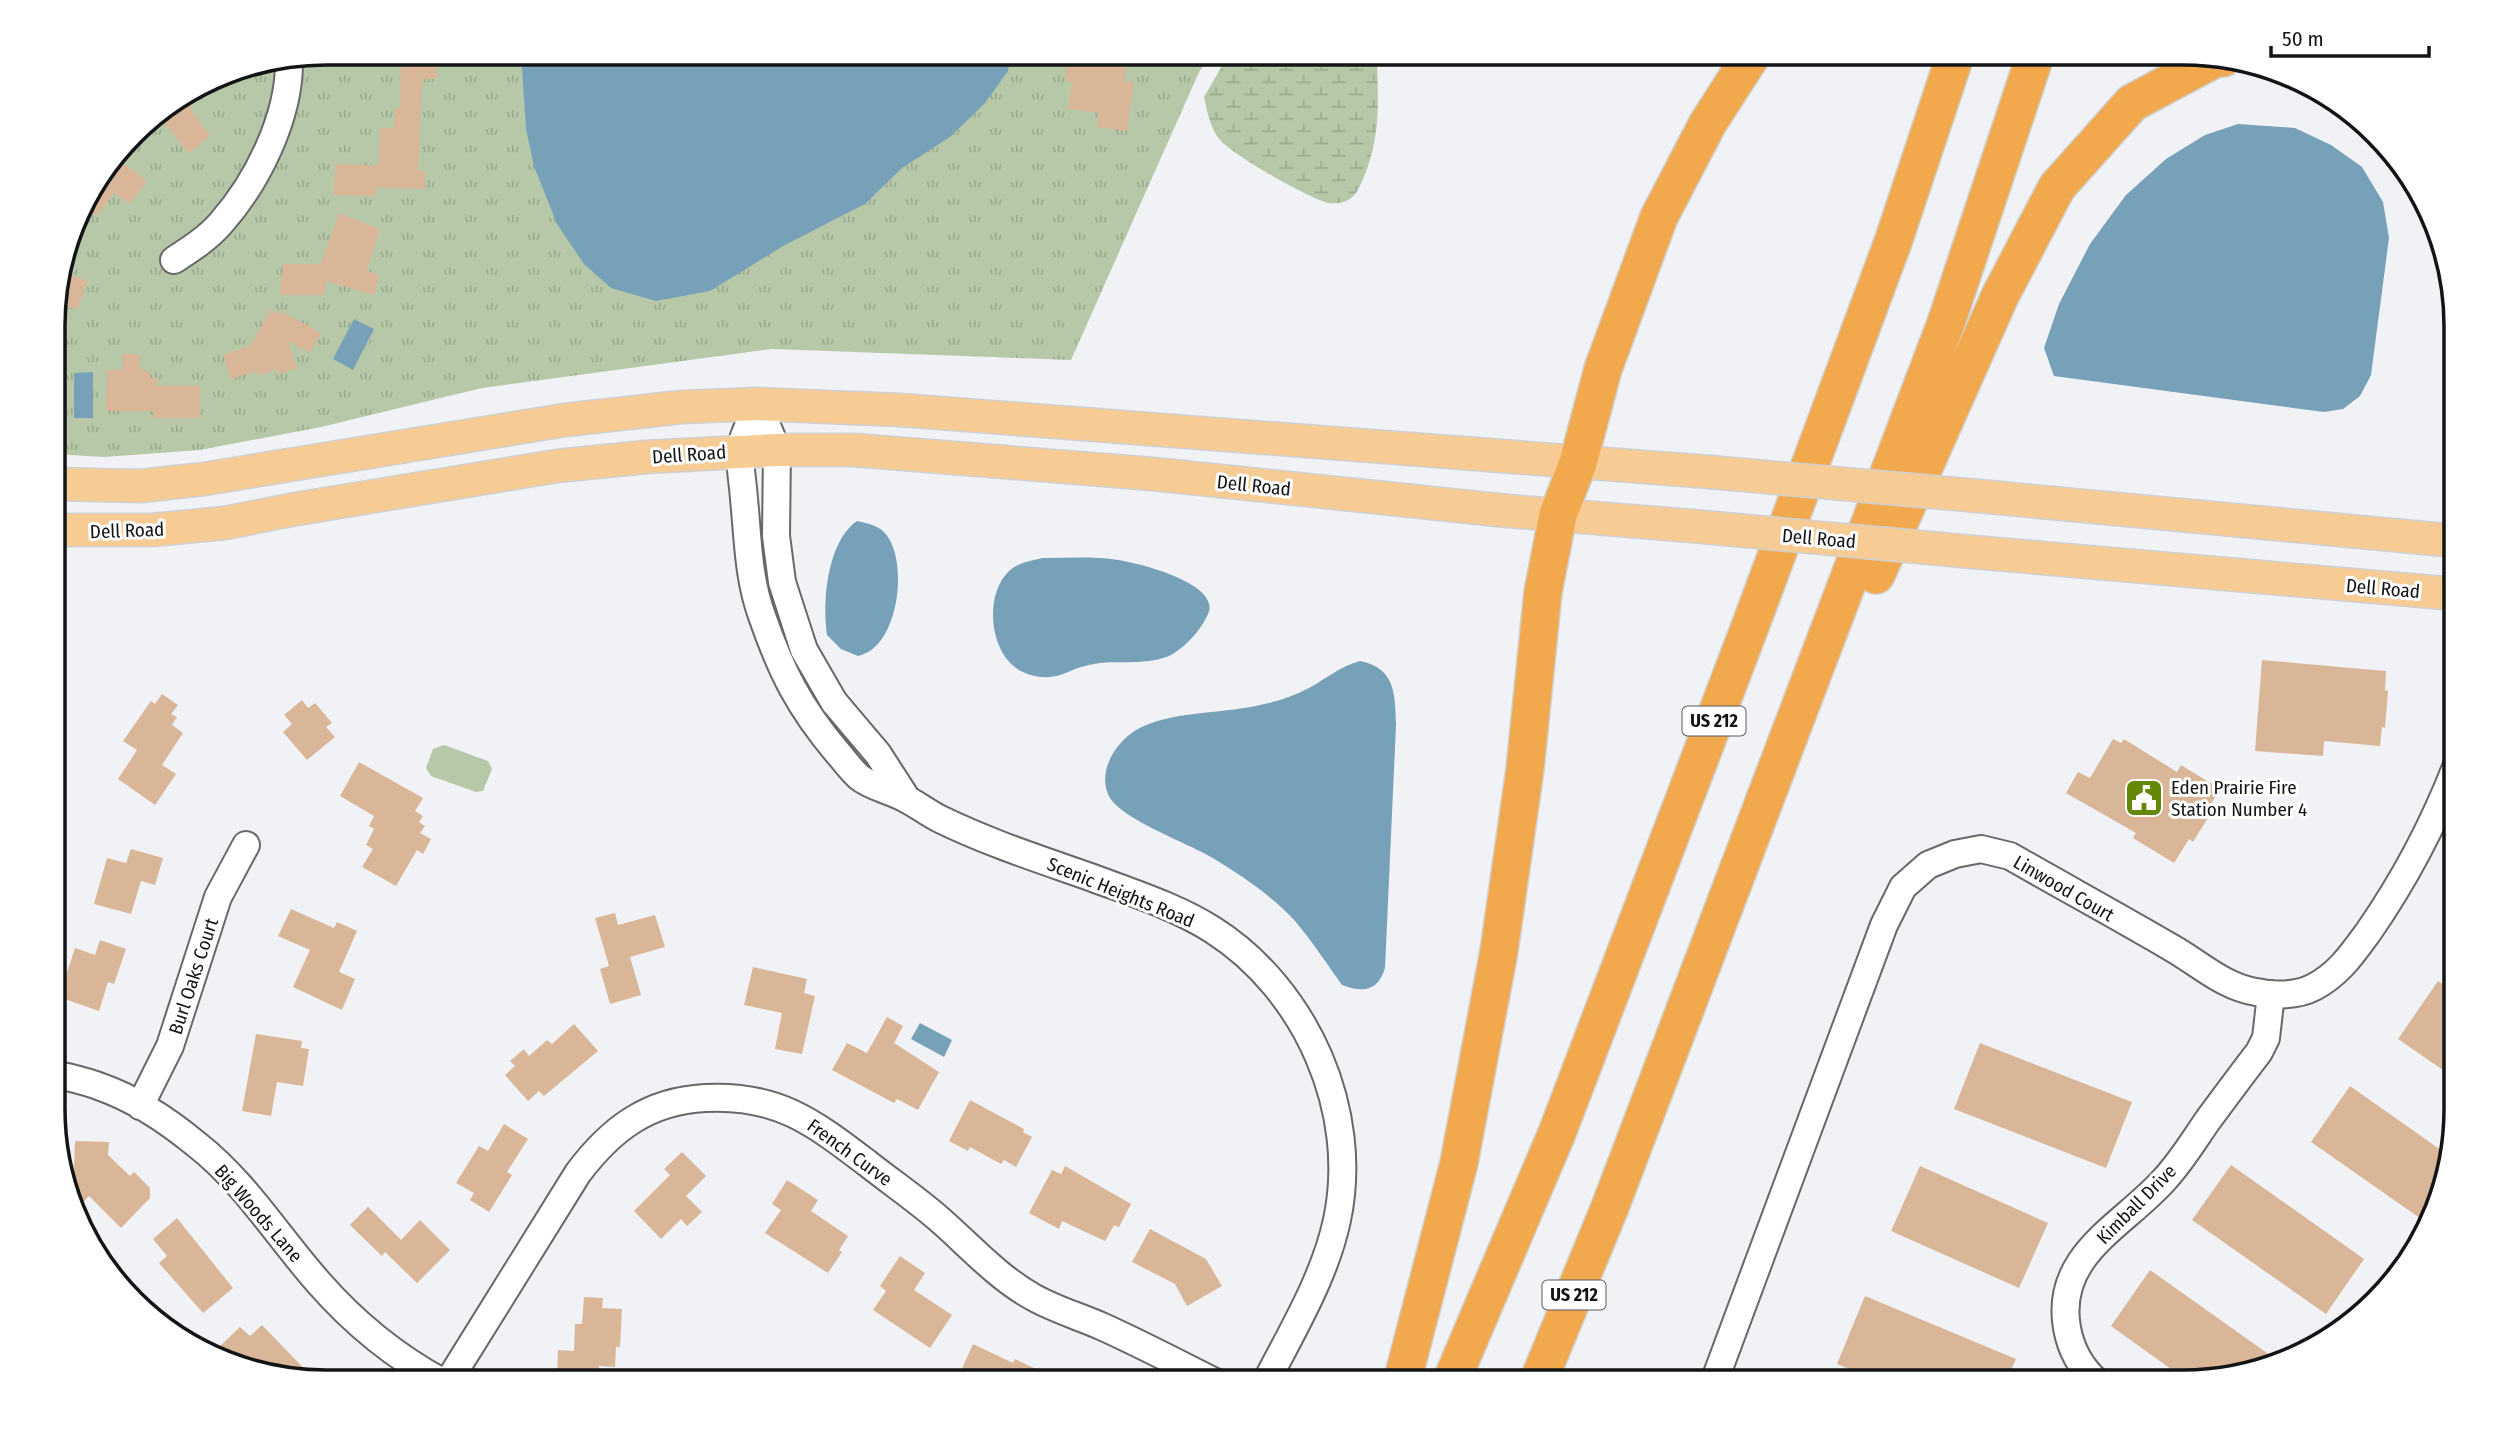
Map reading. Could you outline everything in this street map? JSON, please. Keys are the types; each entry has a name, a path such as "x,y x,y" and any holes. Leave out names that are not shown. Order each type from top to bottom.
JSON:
{"highway":[{"path":"1405,1370 1459,1163 1499,951 1525,769 1544,592 1558,515 1578,463 1603,369 1659,217 1708,123 1745,65"},
{"name":"US 212","path":"1456,1370 1557,1133 1746,638 1893,242 1952,65"},
{"name":"US 212","path":"1543,1370 1610,1208 1946,323 2032,65"},
{"path":"1610,1208 1704,1016 1856,620 2000,296 2057,187 2132,103 2202,65"}],"main road":[{"path":"65,484 139,486 204,480 565,420 682,407 758,404 900,410 1710,472 2444,540"},
{"name":"Dell Road","path":"65,530 152,530 225,523 569,465 740,451 854,450 1153,474 1558,515 2444,593"}],"street":[{"path":"174,260 220,225 238,202 281,121 289,68"},
{"name":"Scenic Heights Road","path":"758,404 777,450 776,536 782,582 804,650 834,702 878,754 907,799"},
{"name":"Scenic Heights Road","path":"758,404 740,451 755,598 785,676 815,726 860,778 907,799 938,818 1016,851 1166,906 1213,930 1254,963 1282,993 1299,1017 1321,1062 1334,1101 1343,1163 1341,1191 1337,1222 1323,1264 1272,1370"},
{"name":"Linwood Court","path":"1718,1370 1884,925 1903,887 1928,865 1955,854 1981,849 2010,856 2190,958 2227,984 2271,994 2288,994 2312,988 2341,968 2404,879 2444,813"},
{"name":"Burl Oaks Court","path":"140,1106 170,1046 218,898 246,845"},
{"name":"Kimball Drive","path":"2084,1370 2070,1346 2065,1317 2068,1288 2079,1262 2164,1180 2259,1052 2266,1038 2271,994"},
{"name":"Big Woods Lane","path":"65,1077 101,1087 140,1106 198,1145 238,1184 319,1284 351,1317 386,1347 423,1370"},
{"name":"French Curve","path":"455,1370 578,1173 599,1145 626,1124 657,1106 691,1098 727,1097 762,1101 797,1114 827,1133 901,1189 1002,1275 1033,1297 1103,1327 1191,1370"}],"green space":[{"path":"309,65 1205,65 1200,70 1071,360 772,349 482,388 321,427 200,450 104,457 65,455 65,309 79,242 100,195 141,141 195,100 242,79"},
{"path":"1223,65 1376,65 1376,133 1369,164 1359,188 1344,202 1328,203 1256,166 1221,141 1210,120 1204,97"},
{"path":"444,745 488,761 492,769 483,791 476,792 431,776 426,768 433,749"}],"water":[{"path":"522,65 1009,65 1008,71 985,103 950,137 902,168 865,204 783,246 710,291 656,301 611,288 584,264 557,224 534,166 526,129"},
{"path":"2238,124 2295,128 2331,145 2362,167 2383,202 2389,238 2371,375 2360,396 2343,409 2324,412 2054,376 2044,348 2059,304 2090,244 2126,195 2166,159 2205,135"},
{"path":"354,319 374,329 353,370 333,359"},
{"path":"93,372 93,418 74,418 74,373"},
{"path":"857,521 883,531 891,543 898,579 891,620 883,637 872,649 858,656 841,649 827,635 825,606 833,558 839,543"},
{"path":"1043,558 1109,559 1159,570 1203,593 1209,603 1208,614 1192,638 1169,656 1148,661 1095,664 1050,677 1030,675 1009,662 1001,650 993,623 993,608 1001,581 1009,571 1021,564"},
{"path":"1360,661 1381,670 1387,676 1394,693 1396,725 1385,968 1374,986 1357,989 1342,985 1295,921 1266,894 1211,857 1138,821 1114,803 1105,784 1108,763 1119,745 1144,726 1173,717 1249,707 1287,698"},
{"path":"920,1023 952,1040 944,1057 911,1039"}],"building":[{"path":"401,65 437,65 437,79 422,79 418,170 425,171 425,189 376,187 376,196 334,195 335,164 379,166 380,128 394,128 395,107 400,108"},
{"path":"1067,65 1127,67 1124,81 1134,82 1127,131 1097,127 1099,113 1068,109 1072,82 1065,81"},
{"path":"191,102 191,111 210,135 189,153 164,122"},
{"path":"123,163 147,181 130,204 114,193 97,216 92,210"},
{"path":"339,213 380,229 367,271 379,275 374,295 326,281 324,295 280,295 283,264 321,264"},
{"path":"70,275 88,281 77,310 65,306"},
{"path":"270,310 279,314 279,310 321,333 310,353 288,341 297,368 279,374 277,369 258,376 257,371 231,379 223,355 251,345"},
{"path":"122,354 140,354 140,368 149,373 151,378 157,378 157,386 200,386 200,418 153,418 153,411 106,411 107,370 123,370"},
{"path":"2262,660 2386,671 2385,690 2388,691 2385,728 2382,727 2380,746 2324,741 2323,756 2255,751"},
{"path":"162,694 178,705 171,714 177,717 172,725 183,733 162,765 176,774 155,805 118,779 137,750 123,741 151,701 155,704"},
{"path":"302,700 308,708 315,703 332,723 326,727 335,737 307,760 283,732 292,724 284,715"},
{"name":"Eden Prairie Fire Station Number 4","path":"2113,739 2121,743 2124,739 2177,772 2181,765 2220,789 2207,811 2211,813 2193,842 2189,839 2174,863 2133,838 2136,833 2066,793 2078,772 2090,778"},
{"path":"359,762 423,798 415,811 423,816 419,822 425,826 420,833 431,839 423,854 417,850 396,886 362,867 373,849 366,845 374,829 369,826 374,816 340,796"},
{"path":"131,849 163,858 155,885 141,881 131,914 94,904 107,858 126,863"},
{"path":"291,909 334,928 337,922 357,931 339,972 355,979 342,1010 293,987 310,950 278,936"},
{"path":"615,913 618,925 655,915 665,947 630,957 641,995 610,1004 600,969 609,966 595,918"},
{"path":"100,940 126,949 114,984 108,982 99,1011 65,999 65,979 75,948 95,955"},
{"path":"753,967 807,979 804,993 815,996 802,1054 775,1049 782,1013 744,1005"},
{"path":"2438,981 2444,985 2444,1071 2398,1039"},
{"path":"887,1017 903,1026 894,1043 939,1072 918,1110 897,1099 894,1103 832,1070 847,1043 867,1053"},
{"path":"574,1024 598,1051 544,1096 539,1091 528,1101 505,1075 515,1066 510,1061 524,1049 529,1056 547,1040 552,1044"},
{"path":"256,1034 302,1041 301,1048 309,1049 303,1086 277,1082 271,1116 242,1111"},
{"path":"1980,1043 2132,1102 2106,1168 1954,1109"},
{"path":"2350,1086 2441,1150 2435,1177 2420,1218 2311,1142"},
{"path":"970,1100 1024,1129 1023,1132 1032,1137 1016,1167 1004,1160 1001,1164 970,1147 968,1151 949,1141"},
{"path":"504,1124 528,1139 507,1172 512,1175 489,1212 470,1200 474,1193 456,1183 479,1146 488,1151"},
{"path":"75,1141 109,1142 108,1155 130,1176 134,1172 150,1188 150,1198 121,1228 89,1196 83,1202 74,1176"},
{"path":"682,1152 706,1176 686,1196 702,1212 687,1226 681,1219 661,1239 634,1211 670,1175 664,1169"},
{"path":"2231,1165 2364,1259 2326,1314 2192,1220"},
{"path":"1065,1166 1131,1204 1119,1227 1114,1225 1105,1241 1062,1221 1059,1229 1029,1213 1052,1170 1061,1174"},
{"path":"1920,1166 2048,1223 2019,1288 1891,1231"},
{"path":"787,1180 818,1200 811,1211 848,1236 839,1250 842,1252 828,1273 765,1233 781,1210 772,1204"},
{"path":"368,1207 401,1240 420,1220 450,1250 417,1283 385,1252 382,1256 350,1225"},
{"path":"177,1218 233,1288 203,1313 159,1263 167,1256 153,1239"},
{"path":"1150,1229 1206,1259 1222,1286 1187,1306 1175,1284 1132,1262"},
{"path":"900,1256 925,1273 914,1290 952,1315 930,1348 873,1310 886,1291 880,1286"},
{"path":"2150,1270 2270,1355 2217,1368 2172,1370 2111,1326"},
{"path":"1865,1296 2016,1359 2011,1370 1852,1370 1837,1364"},
{"path":"584,1297 603,1298 602,1308 622,1309 620,1347 616,1347 615,1367 599,1366 599,1370 557,1370 558,1350 574,1351 575,1324 582,1324"},
{"path":"262,1325 305,1370 258,1361 219,1347 240,1327 250,1336"},
{"path":"973,1344 1013,1363 1015,1359 1038,1370 961,1370"}],"place":[{"name":"Eden Prairie Fire Station Number 4","path":"2144,798"}]}
